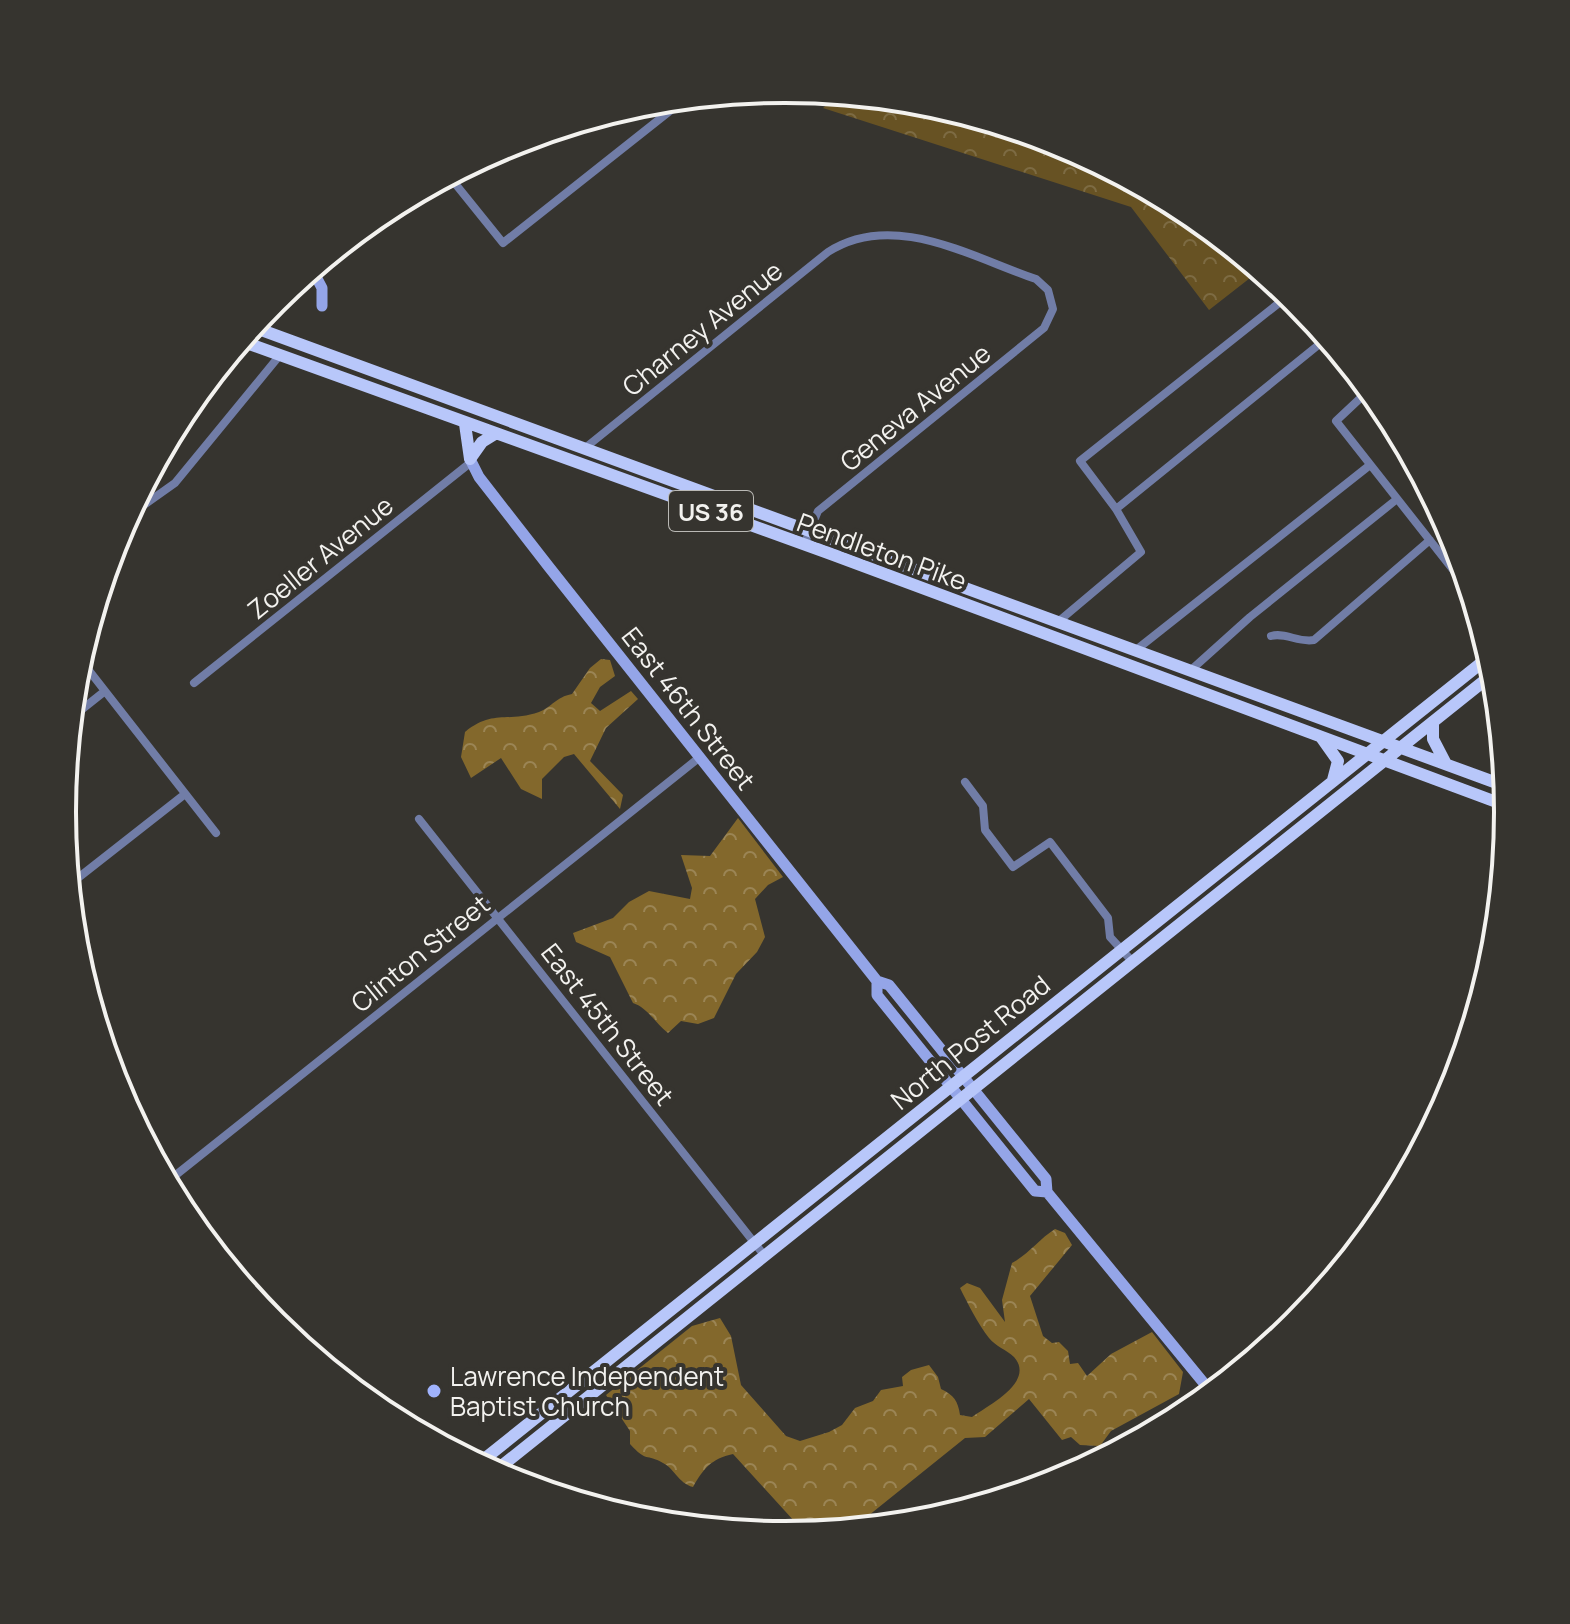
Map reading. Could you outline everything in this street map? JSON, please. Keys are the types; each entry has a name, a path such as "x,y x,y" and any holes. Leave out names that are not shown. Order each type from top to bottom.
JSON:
{"main road":[{"name":"Pendleton Pike","path":"265,331 1385,739 1493,781"},
{"name":"Pendleton Pike","path":"252,345 804,545 1494,801"},
{"path":"465,424 470,461"},
{"path":"470,461 482,442 495,434"},
{"name":"North Post Road","path":"488,1456 1478,665"},
{"name":"North Post Road","path":"505,1463 1482,683"},
{"path":"1433,722 1433,739 1446,764"},
{"path":"1319,735 1338,761 1333,781"}],"street":[{"path":"456,184 503,243 667,114"},
{"name":"Charney Avenue","path":"585,448 828,252 847,242 880,233 917,238 1036,279 1046,287 1053,302"},
{"path":"318,279 322,288 322,306"},
{"name":"Geneva Avenue","path":"804,545 818,511 1044,328 1052,315 1053,302"},
{"path":"1059,621 1141,552 1116,509 1080,461 1278,304"},
{"path":"1116,509 1318,345"},
{"path":"147,503 175,483 280,355"},
{"path":"1360,398 1336,421 1448,564"},
{"name":"Zoeller Avenue","path":"194,683 470,461"},
{"name":"East 46th Street","path":"470,461 877,981 889,985 1046,1179 1047,1192 1204,1383"},
{"path":"1136,650 1370,465"},
{"path":"1191,670 1250,617 1397,499"},
{"path":"1271,636 1282,635 1301,642 1314,640 1430,540"},
{"path":"90,672 216,833"},
{"path":"84,708 105,691"},
{"name":"Clinton Street","path":"176,1175 700,757"},
{"path":"965,782 983,806 985,830 1013,867 1050,842 1108,918 1107,929 1120,950 1132,961"},
{"path":"80,877 185,794"},
{"name":"East 45th Street","path":"419,819 764,1255"},
{"name":"East 46th Street","path":"877,981 877,995 950,1086 1035,1191 1047,1192"}],"green space":[{"path":"827,105 878,109 923,117 969,127 1056,157 1099,176 1179,222 1250,278 1209,310 1131,207 823,108"},
{"path":"601,659 610,660 615,676 600,687 591,703 600,711 631,691 638,699 606,728 590,761 623,795 620,809 574,754 564,757 542,779 542,799 521,789 501,758 471,778 461,757 465,732 492,718 528,715 543,710 572,694 590,668"},
{"path":"738,818 783,877 768,885 755,899 765,937 757,952 736,974 714,1018 698,1024 681,1021 668,1033 643,1008 633,1003 610,957 576,942 573,933 613,918 629,902 649,891 690,899 692,888 681,855 710,856"},
{"path":"1055,1229 1065,1233 1072,1245 1030,1296 1043,1336 1052,1343 1059,1342 1068,1351 1070,1364 1078,1363 1087,1376 1111,1354 1152,1332 1183,1372 1179,1394 1111,1431 1100,1446 1080,1445 1071,1437 1062,1440 1029,1399 985,1437 965,1438 868,1516 794,1521 733,1454 709,1465 693,1487 667,1466 640,1454 630,1444 630,1431 606,1395 692,1326 720,1318 731,1336 741,1385 786,1436 800,1441 829,1432 842,1425 855,1408 873,1401 881,1390 903,1386 902,1377 911,1370 929,1365 938,1377 941,1389 955,1399 960,1415 972,1417 1007,1392 1019,1375 1019,1366 1014,1357 989,1338 960,1288 967,1283 980,1288 1005,1322 1002,1300 1012,1263"}],"place":[{"name":"Lawrence Independent Baptist Church","path":"434,1391"}]}
